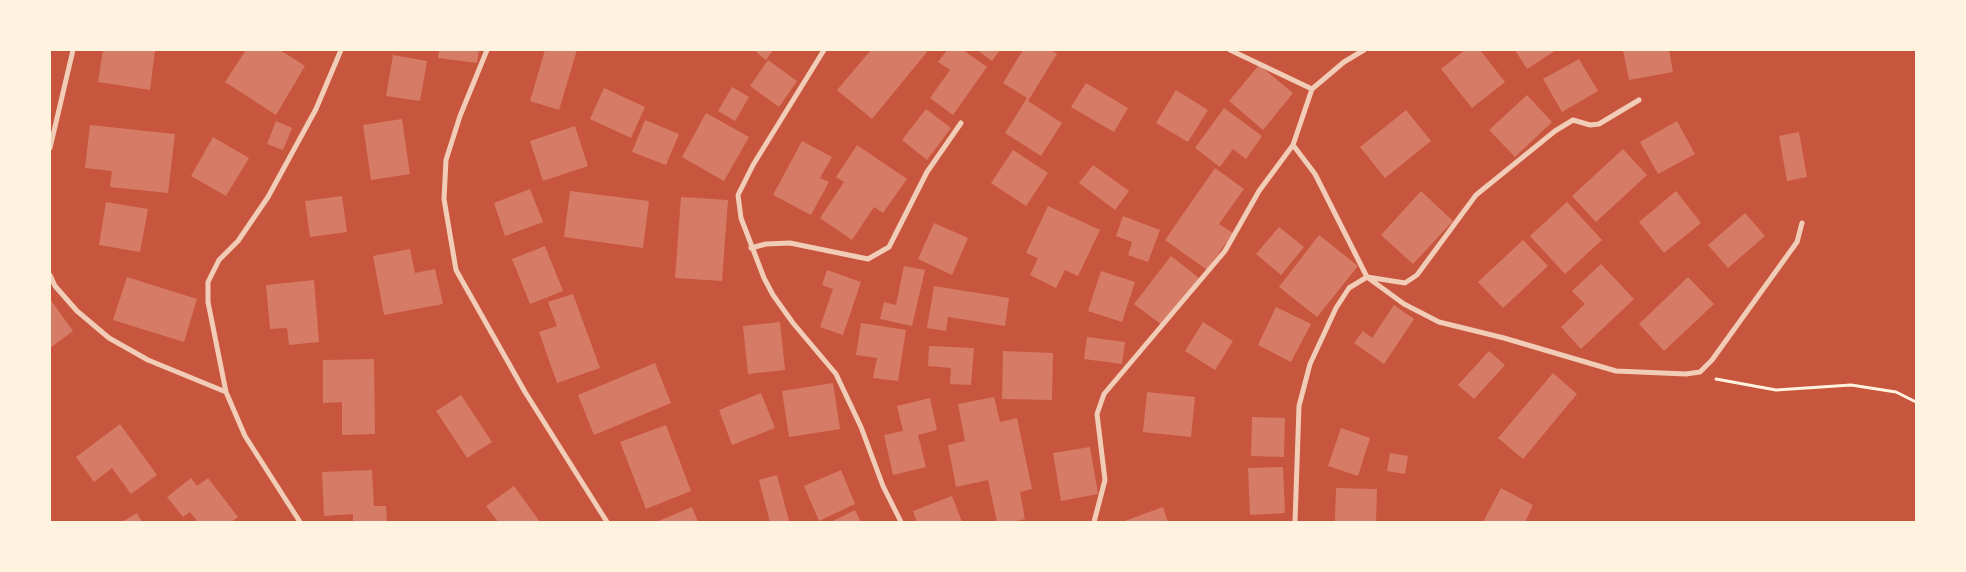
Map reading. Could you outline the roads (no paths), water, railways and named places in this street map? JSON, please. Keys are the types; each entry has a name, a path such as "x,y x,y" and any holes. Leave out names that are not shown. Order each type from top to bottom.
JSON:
{"street":[{"path":"50,148 73,50"},
{"path":"300,522 245,436 226,392 208,302 208,282 219,260 238,241 268,197 316,110 341,50"},
{"path":"487,50 460,116 446,160 444,200 448,236 456,270 521,384 607,522"},
{"path":"824,50 815,68 779,121 738,195 741,218 751,248 773,295 793,323 836,374 901,522"},
{"path":"1230,50 1312,89"},
{"path":"1094,522 1105,480 1097,414 1104,394 1225,251 1259,190 1293,145 1312,89 1344,62 1364,50"},
{"path":"1295,522 1298,406 1310,364 1336,308 1349,288 1367,277 1406,283 1417,275 1476,195 1555,131 1573,120 1590,125 1599,124 1640,100"},
{"path":"751,248 766,244 790,243 868,259 889,247 927,172 961,123"},
{"path":"1293,145 1315,174 1367,277 1404,304 1439,322 1504,338 1616,372 1686,374 1700,372 1712,360 1797,242 1802,223"},
{"path":"50,275 55,286 109,338 148,360 226,392"}]}
